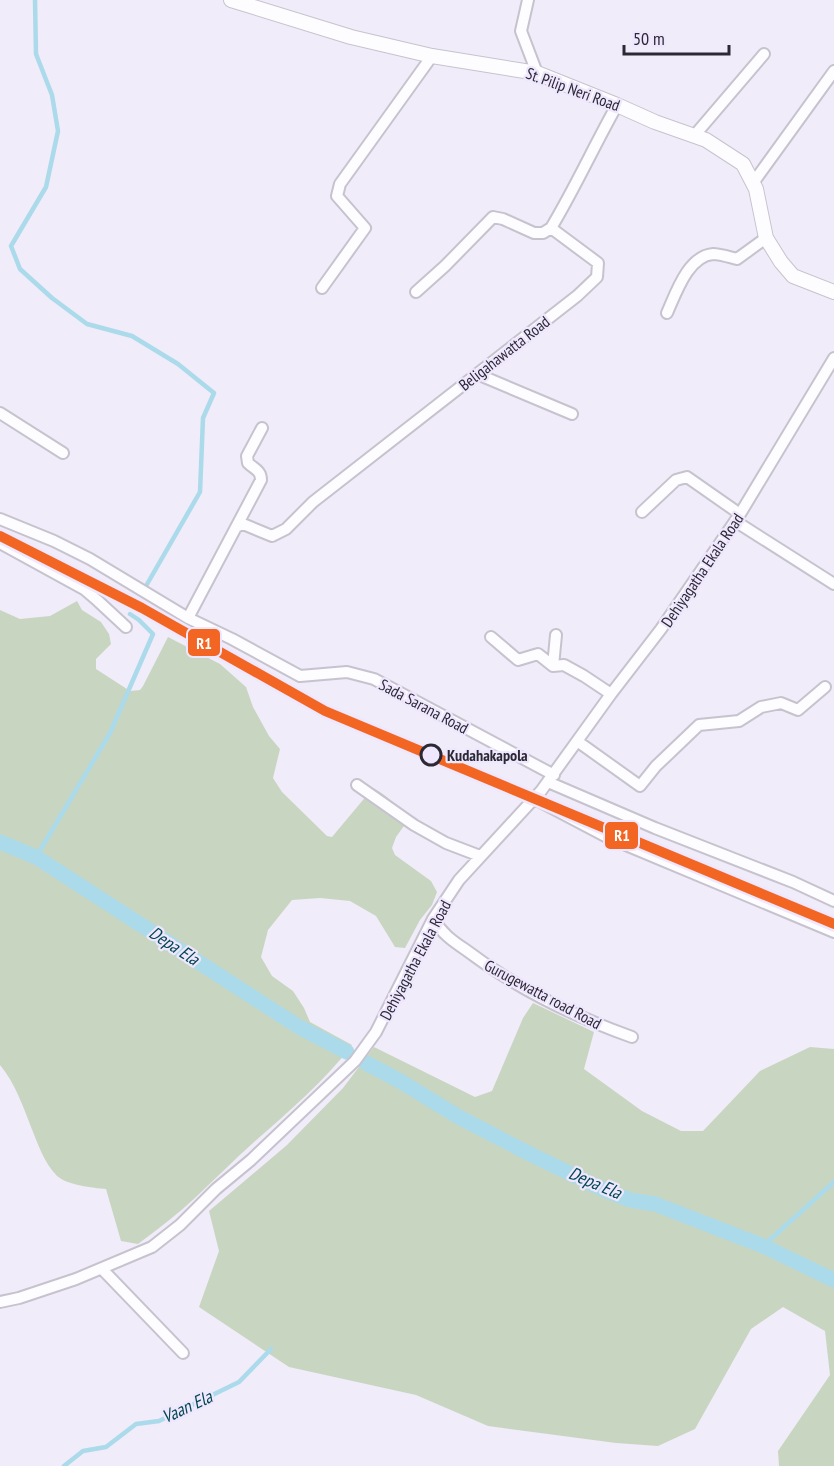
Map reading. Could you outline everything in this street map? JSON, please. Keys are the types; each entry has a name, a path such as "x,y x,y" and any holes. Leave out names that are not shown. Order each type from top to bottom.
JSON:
{"street":[{"name":"St. Pilip Neri Road","path":"231,0 351,37 432,56 537,73 655,122 706,140 743,164 756,189 766,238 781,262 793,276 834,292"},
{"path":"528,0 521,31 537,73"},
{"path":"694,136 764,54"},
{"path":"322,288 365,228 337,196 340,184 432,56"},
{"path":"753,183 834,71"},
{"path":"416,292 493,217 534,233 543,233 551,228 617,105"},
{"name":"Beligahawatta Road","path":"236,527 243,525 252,527 272,536 286,529 313,502 577,296 597,277 598,263 551,228"},
{"path":"667,313 681,281 700,258 714,254 737,259 766,238"},
{"name":"Dehiyagatha Ekala Road","path":"3,1301 19,1298 102,1269 143,1251 165,1238 355,1060 376,1032 433,919 459,880 535,799 661,629 738,517 833,361"},
{"path":"477,374 572,414"},
{"path":"0,413 63,453"},
{"path":"188,618 261,480 261,474 248,462 247,456 262,428"},
{"path":"642,512 676,480 687,477 738,517 834,584"},
{"name":"Sada Sarana Road","path":"0,519 54,541 90,559 188,618 300,676 347,672 374,679 551,778 655,828 793,882 834,901"},
{"path":"0,543 84,589 126,627"},
{"path":"553,666 556,635"},
{"path":"491,637 518,660 538,654 553,666 564,665 611,694"},
{"path":"577,741 640,786 656,766 699,725 739,721 761,707 781,703 798,710 825,687"},
{"path":"357,785 414,825 446,843 480,856"},
{"path":"535,799 609,838 834,932"},
{"name":"Gurugewatta road Road","path":"433,919 442,933 503,976 599,1025 632,1037"},
{"path":"102,1269 183,1353"},
{"path":"0,1313 3,1301"}],"green space":[{"path":"77,601 82,610 101,622 109,634 111,644 96,659 96,669 130,691 140,690 143,686 168,637 220,664 246,687 253,707 269,736 280,749 273,778 282,792 327,836 332,837 373,788 388,798 409,819 396,837 392,848 395,855 431,881 437,892 432,905 420,920 405,948 395,947 376,916 350,901 320,898 292,900 268,930 261,957 272,976 293,991 310,1022 352,1045 330,1072 305,1096 189,1203 138,1244 121,1241 106,1189 67,1182 52,1171 42,1153 22,1103 0,1065 0,610 20,619 50,616"},
{"path":"533,1003 594,1032 584,1069 642,1111 681,1131 703,1131 760,1071 810,1047 834,1049 834,1466 779,1466 778,1451 830,1375 825,1331 783,1307 751,1329 695,1429 658,1446 616,1443 488,1426 416,1395 289,1367 199,1307 219,1251 209,1211 287,1145 343,1088 374,1047 475,1097 492,1091 523,1018"}],"waterway":[{"path":"35,0 36,54 52,95 58,131 46,187 11,246 20,269 52,298 87,324 132,336 178,364 214,393 203,418 200,492 146,586"},
{"path":"36,857 110,733 153,634 130,614"},
{"name":"Depa Ela","path":"0,842 36,857 299,1027 347,1052"},
{"name":"Depa Ela","path":"366,1063 457,1116 604,1190 630,1200 655,1204 763,1246 834,1280"},
{"path":"763,1246 834,1182"},
{"name":"Vaan Ela","path":"64,1466 83,1451 106,1447 136,1424 159,1421 239,1382 271,1349"}],"transit line":[{"name":"R1","path":"0,536 142,608 325,711 834,924"}],"place":[{"name":"Kudahakapola","path":"431,755"}]}
